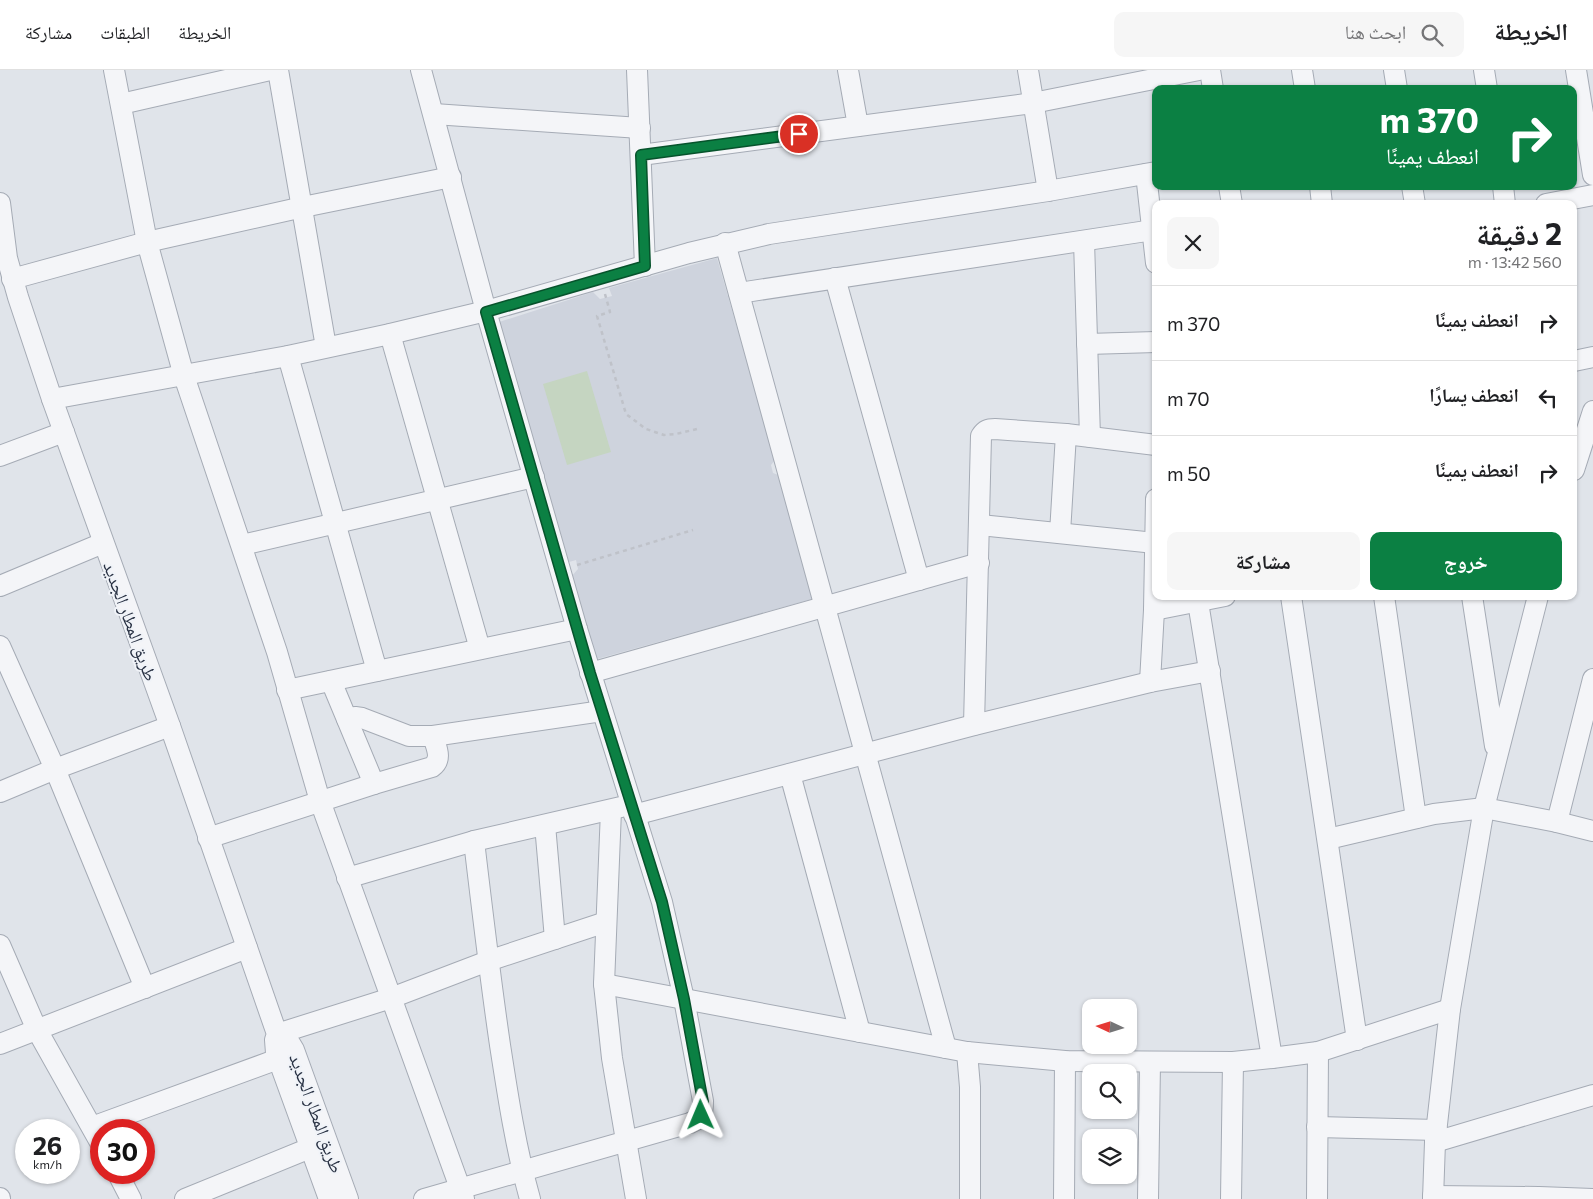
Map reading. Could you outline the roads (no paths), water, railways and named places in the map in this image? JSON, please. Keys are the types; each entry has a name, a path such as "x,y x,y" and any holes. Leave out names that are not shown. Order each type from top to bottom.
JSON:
{"street":[{"path":"114,70 147,242 184,376 277,652 320,801 462,1194"},
{"path":"121,104 270,70"},
{"path":"278,70 326,347"},
{"path":"421,70 486,312 577,629 662,902 684,999 703,1102 701,1115 697,1120 690,1123 625,1140 522,1171 462,1194 424,1199"},
{"path":"637,70 645,266"},
{"path":"848,70 858,126"},
{"path":"1028,70 1048,191"},
{"path":"641,155 1033,103 1119,78 1199,70"},
{"path":"1210,70 1212,85"},
{"path":"1302,70 1304,85"},
{"path":"1394,70 1396,85"},
{"path":"1484,70 1486,85"},
{"path":"1576,70 1582,95 1593,175"},
{"path":"434,114 640,128"},
{"path":"52,399 288,356 390,334 486,312 725,243 795,230 1151,173 1152,200"},
{"path":"12,279 147,242 303,207 451,177"},
{"path":"1567,200 1593,195"},
{"name":"طريق المطار الجديد","path":"0,204 4,259 277,1034 275,1047 278,1059 329,1199"},
{"path":"739,293 1152,230"},
{"path":"1084,240 1090,437"},
{"path":"725,243 946,1048"},
{"path":"835,278 919,580"},
{"path":"390,334 480,649"},
{"path":"1087,344 1152,342"},
{"path":"288,356 377,671"},
{"path":"1577,360 1593,357"},
{"path":"1577,462 1591,423"},
{"path":"974,725 981,436 988,429 995,429 1066,434 1152,445"},
{"path":"0,456 64,432"},
{"path":"1060,533 1066,434"},
{"path":"242,546 534,477"},
{"path":"980,525 1152,543"},
{"path":"0,586 103,543"},
{"path":"590,673 979,563"},
{"path":"1150,682 1154,600"},
{"path":"1154,610 1194,600"},
{"path":"1198,600 1272,1058"},
{"path":"1292,600 1357,1040"},
{"path":"1385,600 1416,818"},
{"path":"1473,600 1497,755"},
{"path":"1537,600 1484,808 1450,1009 1436,1136 1433,1197 1593,1199"},
{"path":"288,690 577,629"},
{"path":"0,646 55,769 145,988"},
{"path":"347,878 474,841 610,810 633,810 790,774 974,725 1150,682 1210,671"},
{"path":"1557,822 1593,679"},
{"path":"331,681 374,784"},
{"path":"347,719 362,718 409,736 433,736 602,710"},
{"path":"0,792 55,769 170,726"},
{"path":"208,838 426,769 437,763 439,759 433,736"},
{"path":"790,774 860,1032"},
{"path":"1328,839 1416,818 1484,808 1593,831"},
{"path":"610,810 604,984 612,1058 636,1199"},
{"path":"544,825 555,939"},
{"path":"474,841 488,961 511,1116 522,1171 530,1199"},
{"path":"277,1034 391,998 488,961 606,922"},
{"path":"0,945 37,1030 90,1125"},
{"path":"0,1044 247,948"},
{"path":"604,984 967,1052 1065,1061 1234,1062 1318,1052 1450,1009"},
{"name":"طريق المطار الجديد","path":"277,1034 288,1040 294,1050 348,1199"},
{"path":"967,1052 970,1087 970,1199"},
{"path":"1317,1199 1318,1052"},
{"path":"136,1119 278,1059"},
{"path":"1064,1199 1065,1061"},
{"path":"1148,1199 1150,1062"},
{"path":"1231,1199 1234,1062"},
{"path":"1317,1127 1436,1136 1593,1095"},
{"path":"184,1199 310,1148"},
{"path":"123,1184 131,1199"}]}
